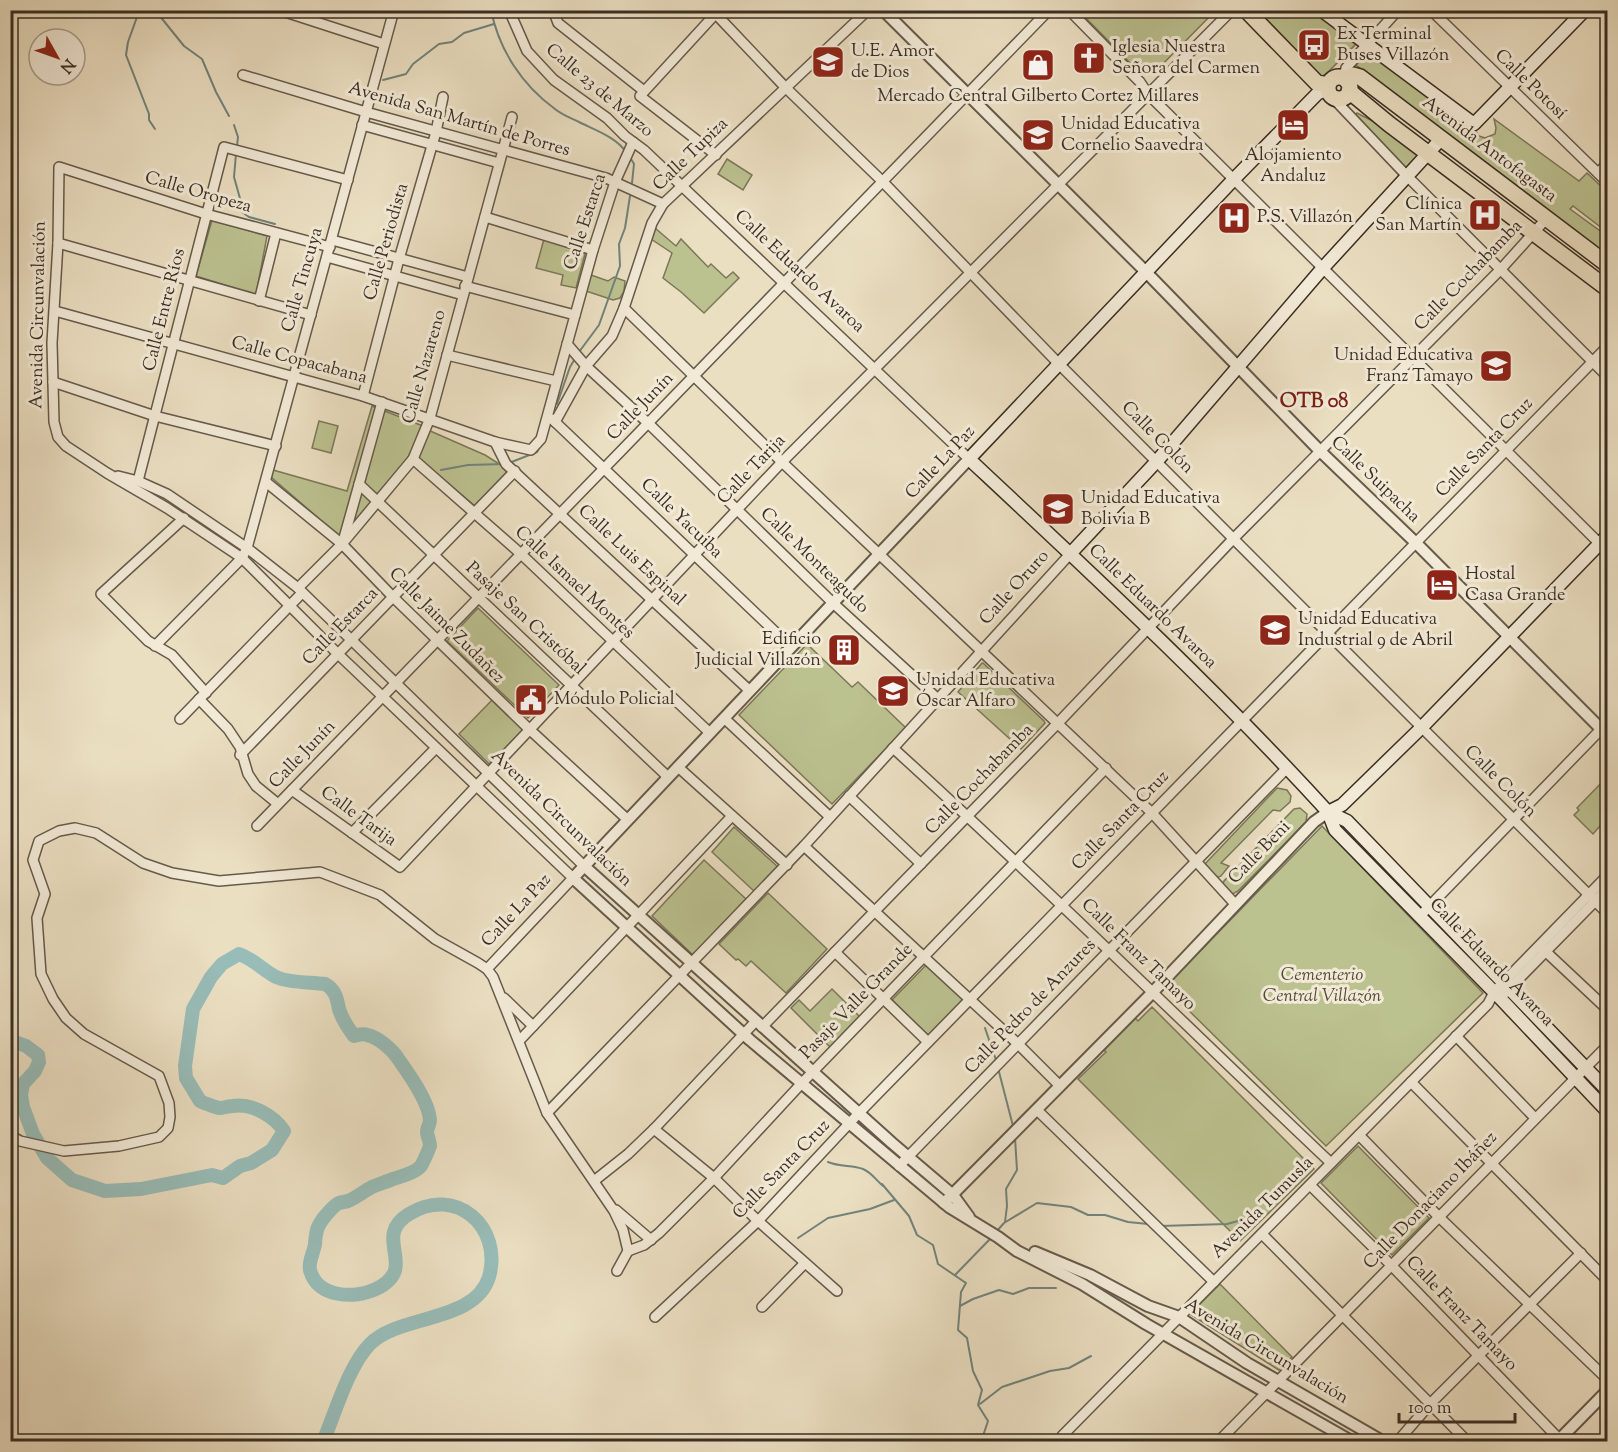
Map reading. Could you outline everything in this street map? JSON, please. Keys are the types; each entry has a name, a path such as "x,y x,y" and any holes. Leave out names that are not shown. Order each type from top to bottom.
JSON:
{"highway":[{"path":"1246,10 1317,83 1338,88 1346,106 1389,124 1608,289"},
{"name":"Avenida Antofagasta","path":"1338,88 1353,75 1360,77 1608,265"}],"main road":[{"path":"1321,10 1370,42 1477,120 1585,10"},
{"path":"1335,10 1370,42"},
{"name":"Calle La Paz","path":"969,459 1317,94 1338,88"},
{"name":"Calle Oruro","path":"1070,554 1157,461 1322,269 1442,138"},
{"name":"Calle Eduardo Avaroa","path":"969,459 1242,720 1328,812 1347,821 1608,1091"},
{"name":"Calle Beni","path":"1328,812 1342,805 1605,543"},
{"name":"Calle Eduardo Avaroa","path":"1328,812 1335,830 1608,1112"}],"street":[{"path":"279,10 384,44"},
{"name":"Calle Tincuya","path":"155,646 242,558 247,548 394,10"},
{"name":"Calle 23 de Marzo","path":"509,10 527,51 554,80 607,118 682,187"},
{"path":"553,10 558,23 716,155"},
{"name":"Calle Tupiza","path":"555,422 586,366 612,336 624,308 652,223 663,204 868,10"},
{"name":"Calle Suipacha","path":"883,10 1146,272 1320,451 1605,729"},
{"name":"Calle Junín","path":"257,826 1049,10"},
{"path":"1069,10 1140,82 1148,94 1505,452 1605,543"},
{"name":"Calle Tarija","path":"292,790 400,867 782,462 1232,10"},
{"path":"1398,10 1346,68 1338,88 1407,176 1608,377"},
{"name":"Calle Potosí","path":"1431,10 1608,183"},
{"path":"642,94 715,12"},
{"name":"Calle Colón","path":"715,12 785,87 883,182 1059,364 1608,914"},
{"name":"Avenida San Martín de Porres","path":"243,75 615,182 663,204"},
{"name":"Calle Periodista","path":"363,396 394,276 436,132 443,96"},
{"name":"Calle Nazareno","path":"180,719 290,606 300,590 413,459 430,418 512,117"},
{"name":"Avenida San Martín de Porres","path":"362,125 499,163"},
{"name":"Calle Estarca","path":"531,450 541,439 593,250 615,182 633,142"},
{"name":"Calle Entre Ríos","path":"138,481 224,147 348,180"},
{"path":"1598,173 1608,163"},
{"name":"Calle Oropeza","path":"59,168 206,214 276,233 399,259 465,286"},
{"name":"Avenida Circunvalación","path":"59,168 58,243 52,343 54,422 58,437 66,446 184,518 242,558 338,654 573,878 801,1084 944,1203 1017,1251 1082,1284 1353,1442"},
{"name":"Calle Eduardo Avaroa","path":"682,187 969,459"},
{"path":"485,217 593,250"},
{"name":"Calle Cochabamba","path":"594,1181 628,1154 744,1034 759,1024 835,952 1234,538 1501,269 1546,219"},
{"path":"259,301 276,233"},
{"path":"58,243 311,315"},
{"name":"Calle Oropeza","path":"327,257 394,276 465,286 575,315"},
{"path":"624,308 782,462 1106,768 1152,813 1235,904"},
{"name":"Calle Copacabana","path":"55,311 363,396 495,442 531,450"},
{"name":"Calle Monteagudo","path":"567,344 586,366 833,603 939,700"},
{"name":"Calle Santa Cruz","path":"655,1317 758,1221 859,1113 1608,346"},
{"path":"447,355 556,381"},
{"path":"53,382 155,416 276,446"},
{"path":"342,544 382,402"},
{"name":"Calle Yacuiba","path":"547,414 791,647"},
{"name":"Calle Luis Espinal","path":"495,442 506,464 750,691"},
{"name":"Calle Ismael Montes","path":"413,459 521,554 710,733"},
{"name":"Calle La Paz","path":"487,969 969,459"},
{"name":"Calle Estarca","path":"240,755 515,471"},
{"name":"Avenida Circunvalación","path":"107,473 138,481 167,494 247,548 300,590 584,866 953,1195 971,1220"},
{"name":"Calle Jaime Zudañez","path":"266,482 342,544 393,597 529,729 628,820"},
{"name":"Pasaje San Cristóbal","path":"359,484 668,777"},
{"path":"184,518 101,594 155,646 172,655 240,747 240,755 256,786 278,804"},
{"name":"Calle Oruro","path":"547,1113 787,865 1070,554"},
{"path":"724,718 830,817"},
{"path":"1420,916 1513,819 1605,729"},
{"path":"352,833 436,748"},
{"name":"Calle Franz Tamayo","path":"893,748 1016,860 1331,1163"},
{"path":"678,767 787,865"},
{"name":"Pasaje Valle Grande","path":"628,1251 651,1240 714,1178 801,1084 1106,768"},
{"name":"Calle Pedro de Anzures","path":"900,1166 1287,768"},
{"path":"849,796 921,864"},
{"name":"Calle Beni","path":"944,1203 1152,993 1314,822 1328,812"},
{"path":"519,1041 732,816"},
{"path":"10,1135 20,1141 64,1151 119,1146 159,1137 168,1128 170,1118 169,1103 159,1076 84,1034 66,1018 53,999 41,974 37,918 45,894 33,860 39,841 59,831 75,828 96,833 142,863 172,873 219,881 321,872 380,895 435,939 487,969 519,1041 547,1113 610,1205 623,1230 628,1251 616,1271"},
{"path":"804,846 1018,1044 1060,1086"},
{"name":"Avenida Tumusla","path":"1062,1436 1592,898 1608,875"},
{"name":"Avenida Tumusla","path":"1592,898 1608,888"},
{"path":"1543,948 1608,1010"},
{"path":"835,952 928,1042"},
{"path":"498,992 533,1026"},
{"path":"1456,1036 1535,1118"},
{"name":"Calle Donaciano Ibáñez","path":"1218,1442 1608,1045"},
{"path":"1411,1082 1608,1281"},
{"path":"1037,1110 1214,1282"},
{"path":"654,1129 714,1178 758,1221 837,1291"},
{"path":"1359,1135 1439,1217 1608,1380"},
{"name":"Calle Franz Tamayo","path":"1310,1185 1391,1265 1560,1441"},
{"path":"610,1205 651,1240"},
{"path":"1262,1234 1467,1442"},
{"name":"Avenida Circunvalación","path":"998,1237 1083,1272 1148,1306 1179,1317 1247,1363 1384,1442"},
{"path":"1397,1442 1431,1403 1581,1253"},
{"path":"762,1307 805,1263"},
{"path":"1560,1441 1608,1390"}],"green space":[{"path":"1079,11 1215,11 1153,74 1141,74"},
{"path":"1253,11 1314,11 1356,41 1355,45 1325,75 1319,77"},
{"path":"1369,51 1473,127 1479,136 1485,138 1495,134 1494,119 1579,181 1587,173 1607,192 1607,232 1573,206 1570,209 1607,236 1607,255 1356,65"},
{"path":"1357,113 1390,130 1418,153 1418,158 1410,167 1405,168 1355,115"},
{"path":"727,159 752,175 743,190 718,174"},
{"path":"212,220 267,236 256,295 196,276"},
{"path":"655,228 676,246 681,239 708,267 711,264 726,278 733,272 739,278 704,313 663,278 672,253 651,239"},
{"path":"544,239 582,249 585,254 576,288 561,285 563,275 536,268"},
{"path":"591,275 608,281 614,277 625,281 624,291 620,298 613,300 586,291"},
{"path":"372,406 423,426 410,455 350,529 339,536 271,477 273,470 347,491"},
{"path":"319,421 338,426 331,453 312,448"},
{"path":"428,430 485,455 509,470 475,506 418,458"},
{"path":"478,608 559,685 528,718 447,641"},
{"path":"807,644 852,687 858,682 906,728 832,804 739,715"},
{"path":"982,663 1045,723 1021,749 958,692"},
{"path":"492,700 523,730 489,764 459,734"},
{"path":"1607,777 1607,830 1600,826 1593,834 1574,815 1579,810 1577,808"},
{"path":"1277,788 1287,790 1291,796 1290,802 1280,811 1273,810 1221,863 1229,866 1221,876 1216,878 1204,865"},
{"path":"1300,808 1307,814 1306,822 1238,891 1231,895 1222,886 1224,881 1294,809"},
{"name":"Cementerio Central Villazón","path":"1322,826 1483,993 1326,1146 1165,987"},
{"path":"734,827 778,867 755,892 712,852"},
{"path":"704,860 746,899 693,955 652,916"},
{"path":"768,893 827,949 786,993 751,961 746,966 719,944"},
{"path":"927,964 964,1000 929,1036 892,1000"},
{"path":"832,989 860,1017 830,1047 791,1008 799,1000 810,1011"},
{"path":"1152,1007 1314,1169 1240,1241 1078,1079 1106,1052 1104,1050 1135,1018 1138,1021"},
{"path":"1358,1146 1429,1218 1392,1255 1321,1183"},
{"path":"1220,1284 1292,1357 1279,1370 1190,1314"}],"waterway":[{"path":"135,10 137,17 126,55 149,114 149,120 155,129"},
{"path":"155,10 184,46 202,59 229,116"},
{"path":"491,10 506,53 532,89 558,111 611,138 626,152"},
{"path":"383,80 406,74 413,64 439,44 452,42 464,33 494,24"},
{"path":"234,125 238,137 237,146"},
{"path":"236,154 234,177 242,212 249,217 275,224"},
{"path":"631,159 634,164 632,183"},
{"path":"579,352 599,325 620,266 619,244 625,228 630,196"},
{"path":"557,404 570,367 576,357"},
{"path":"509,463 537,452 540,446"},
{"path":"441,470 468,465 504,464"},
{"path":"10,1040 26,1046 38,1055 39,1062 35,1071 23,1084 21,1095 33,1134 47,1158 72,1180 105,1191 141,1189 212,1175 223,1178 240,1166 251,1163 272,1150 284,1131 280,1125 255,1109 240,1106 219,1108 200,1101 186,1078 185,1066 193,1009 211,977 222,964 239,954 281,979 325,984 335,994 342,1016 354,1036 364,1034 376,1038 396,1056 413,1080 429,1113 427,1132 429,1149 421,1166 415,1171 374,1186 351,1200 337,1204 332,1209 318,1228 310,1270 320,1286 338,1294 358,1294 376,1289 389,1280 395,1271 393,1242 398,1223 409,1214 427,1206 443,1205 459,1208 472,1216 482,1227 489,1242 492,1259 489,1277 481,1292 469,1303 453,1311 399,1327 383,1334 370,1344 355,1364 323,1442"},
{"path":"985,1028 997,1063"},
{"path":"998,1068 1013,1126"},
{"path":"1005,1222 1006,1189 1017,1170 1015,1138"},
{"path":"828,1162 859,1168 871,1174 909,1216 917,1235 933,1245 938,1264 966,1283 961,1292 958,1330 967,1338 973,1371 982,1390 978,1405 988,1421 981,1442"},
{"path":"798,1238 828,1218 870,1209 894,1200"},
{"path":"997,1231 1004,1223 1037,1203 1071,1207 1088,1215 1105,1215 1128,1222 1148,1224"},
{"path":"1160,1226 1227,1224 1249,1218"},
{"path":"955,1275 991,1238"},
{"path":"960,1306 999,1290 1013,1294 1029,1288 1056,1288"},
{"path":"980,1404 1002,1387 1050,1371 1069,1368 1091,1356"}],"place":[{"name":"Ex Terminal Buses Villazón","path":"1314,45"},
{"name":"Iglesia Nuestra Señora del Carmen","path":"1089,58"},
{"name":"U.E. Amor de Dios","path":"828,62"},
{"name":"Mercado Central Gilberto Cortez Millares","path":"1038,65"},
{"name":"Alojamiento Andaluz","path":"1293,125"},
{"name":"Unidad Educativa Cornelio Saavedra","path":"1038,135"},
{"name":"Clínica San Martín","path":"1485,215"},
{"name":"P.S. Villazón","path":"1234,218"},
{"name":"Unidad Educativa Franz Tamayo","path":"1496,366"},
{"name":"Unidad Educativa Bolivia B","path":"1058,509"},
{"name":"Hostal Casa Grande","path":"1442,585"},
{"name":"Unidad Educativa Industrial 9 de Abril","path":"1275,630"},
{"name":"Edificio Judicial Villazón","path":"844,650"},
{"name":"Unidad Educativa Óscar Alfaro","path":"893,691"},
{"name":"Módulo Policial","path":"531,700"}],"district":[{"name":"OTB 08","path":"1314,402"}]}
